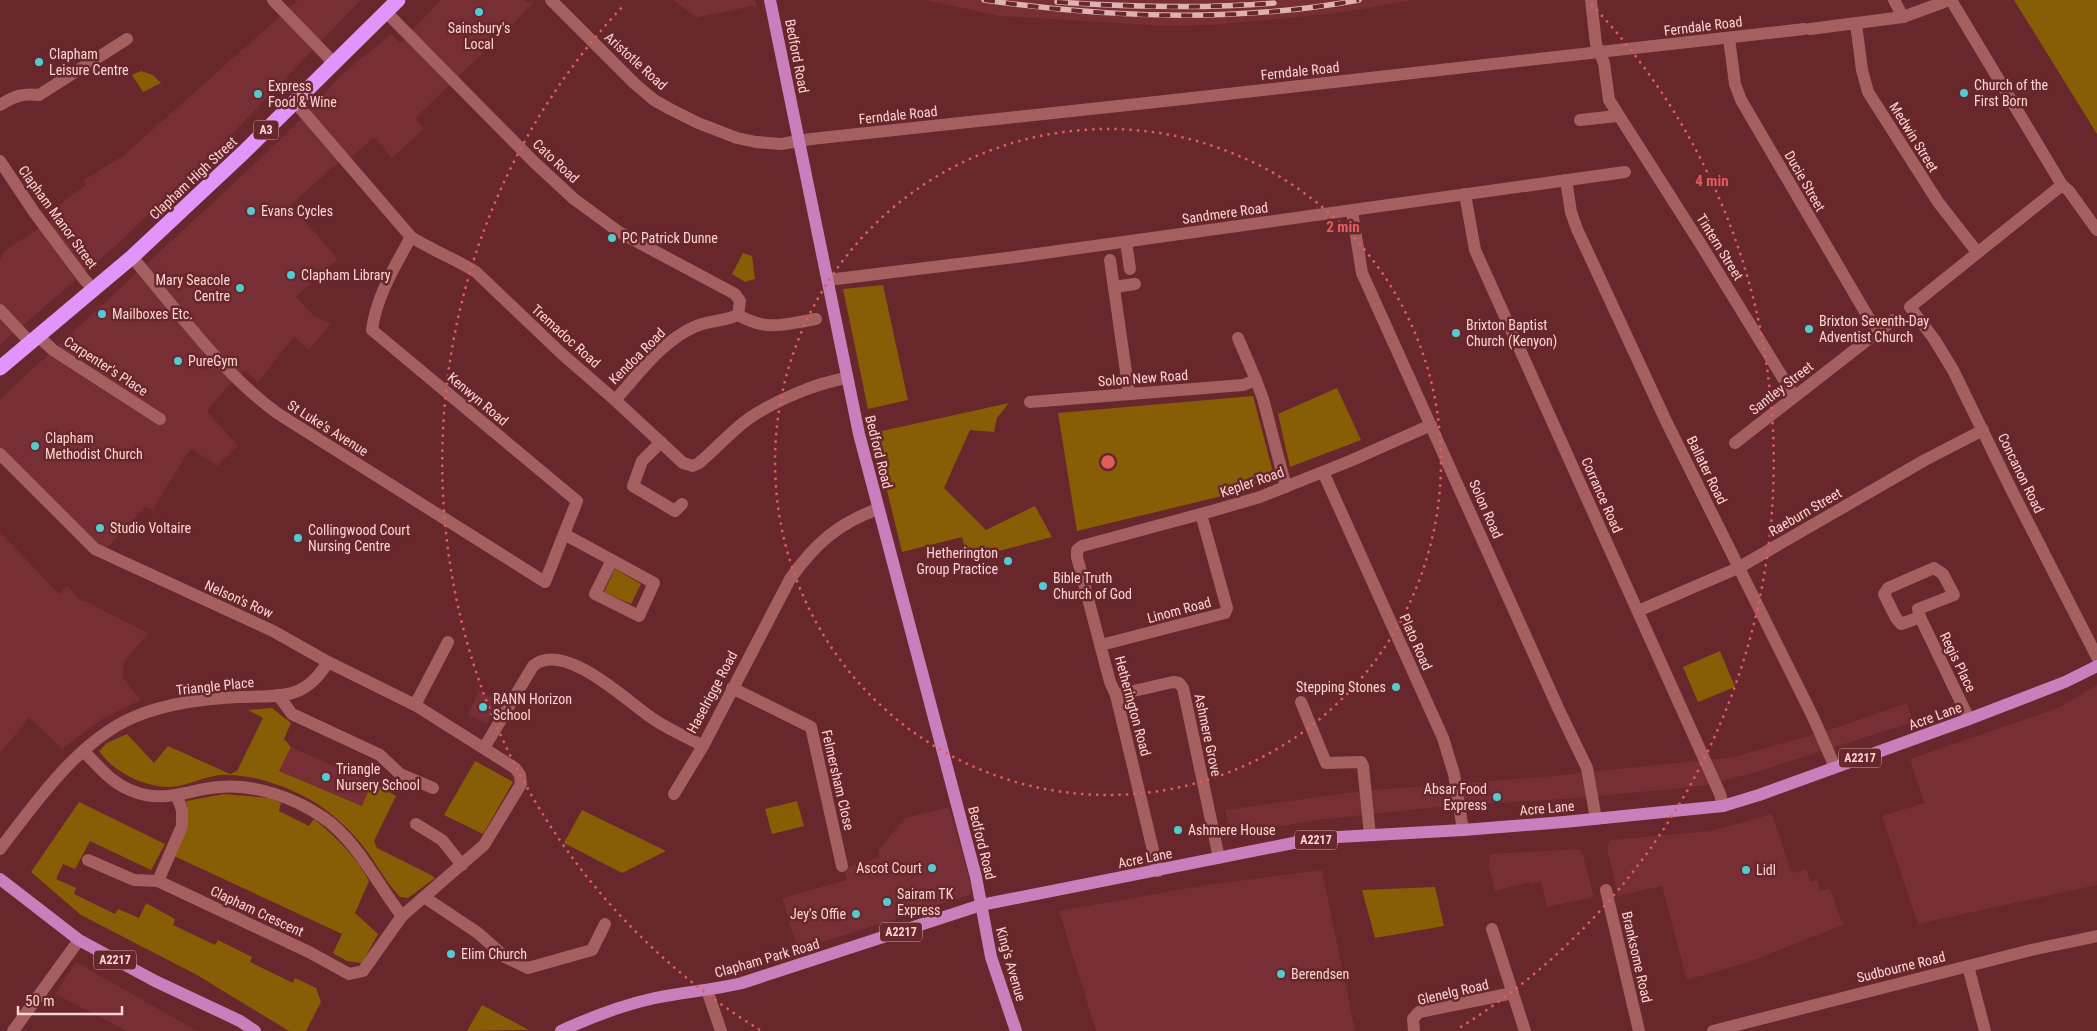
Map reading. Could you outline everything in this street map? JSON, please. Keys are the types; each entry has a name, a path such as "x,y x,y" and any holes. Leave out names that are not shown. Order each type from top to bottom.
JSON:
{"highway":[{"name":"Clapham High Street","path":"0,368 132,257 295,102 398,0"}],"main road":[{"name":"Bedford Road","path":"770,0 847,378 878,509 976,877 981,905"},
{"name":"Acre Lane","path":"981,905 1298,842 1370,834 1463,830 1596,819 1723,806 1969,720 2066,682 2097,666"},
{"name":"A2217","path":"0,880 79,940 155,981 240,1021 255,1031"},
{"name":"Clapham Park Road","path":"561,1031 590,1018 654,998 742,983 981,905"},
{"name":"King's Avenue","path":"981,905 991,957 1016,1031"}],"street":[{"path":"274,0 334,63"},
{"name":"Aristotle Road","path":"552,0 634,83 654,100 698,123 737,138 780,144 799,141"},
{"name":"Tintern Street","path":"1590,0 1599,52 1604,63 1608,100 1700,243 1794,396"},
{"path":"1894,0 1903,17"},
{"path":"1950,0 2062,185 2069,191 2097,230"},
{"name":"Ferndale Road","path":"799,141 1856,24 1903,17 1950,0"},
{"name":"Cato Road","path":"386,12 534,162 574,199 619,232 735,294 740,301 738,315"},
{"name":"Medwin Street","path":"1856,24 1862,70 1868,92 1938,202 1977,252"},
{"name":"Ducie Street","path":"1729,38 1735,84 1741,100 1867,315 1880,330"},
{"path":"0,106 10,98 23,94 40,94 127,39"},
{"name":"Tremadoc Road","path":"295,102 411,237 430,249 460,262 476,272 562,354 683,463 693,466 749,418 762,411 800,393 847,378"},
{"path":"1580,120 1617,116"},
{"name":"Clapham Manor Street","path":"0,161 34,212 93,289"},
{"name":"Sandmere Road","path":"828,280 1126,242 1625,172"},
{"name":"Ballater Road","path":"1566,180 1571,212 1577,229 1738,568 1813,717 1835,767"},
{"path":"1977,252 2062,185"},
{"name":"Corrance Road","path":"1465,194 1475,250 1638,610 1720,794 1723,806"},
{"name":"Solon Road","path":"1352,211 1362,273 1559,710 1585,763 1589,775 1596,819"},
{"name":"Kenwyn Road","path":"411,237 389,278 373,320 372,330 576,501 545,582"},
{"path":"1126,242 1130,269"},
{"name":"Concanon Road","path":"1977,252 1910,307 1943,353 2097,657"},
{"name":"St Luke's Avenue","path":"132,257 252,395 277,413 545,582"},
{"path":"1110,260 1128,393"},
{"path":"1114,287 1135,284"},
{"name":"Carpenter's Place","path":"0,310 34,339 160,419"},
{"path":"738,315 753,324 769,327 816,319"},
{"name":"Kendoa Road","path":"615,400 644,367 676,337 705,323 725,320 738,315"},
{"name":"Santley Street","path":"1734,443 1893,320"},
{"path":"1238,338 1263,399 1286,487"},
{"name":"Solon New Road","path":"1030,402 1243,385 1256,380"},
{"name":"Kepler Road","path":"1077,550 1082,546 1120,534 1201,514 1286,487 1431,425"},
{"name":"Raeburn Street","path":"1638,610 1738,568 1925,460 1983,430"},
{"path":"661,442 642,461 633,486 675,511 682,504"},
{"name":"Nelson's Row","path":"0,454 95,549 273,631 328,662 415,705 515,768 520,775 521,784 484,846 462,865"},
{"name":"Plato Road","path":"1322,472 1443,738 1454,774 1463,830"},
{"name":"Haselrigge Road","path":"484,748 528,674 540,660 547,659 570,662 611,686 650,717 703,746 790,579 805,558 818,543 840,527 863,514 878,509"},
{"name":"Linom Road","path":"1101,645 1225,613 1227,608 1201,514"},
{"path":"564,534 612,560 654,583 639,616 595,594 612,560"},
{"name":"Hetherington Road","path":"1077,550 1077,557 1110,682 1116,695 1158,871"},
{"path":"1934,568 1943,574 1954,595 1918,609 1920,617 1901,624 1884,594 1888,588 1934,568"},
{"name":"Regis Place","path":"1920,617 1969,720"},
{"path":"415,705 448,642"},
{"name":"Triangle Place","path":"0,849 53,781 108,732 134,718 162,708 188,702 295,692 312,683 328,662"},
{"name":"Ashmere Grove","path":"1116,695 1173,682 1179,683 1183,688 1219,858"},
{"name":"Felmersham Close","path":"732,688 811,727 842,866"},
{"path":"278,695 292,714 380,755 400,774 433,788"},
{"path":"1301,702 1326,763 1361,762 1370,834"},
{"path":"674,794 703,746"},
{"path":"84,752 101,771 117,783 132,791 146,795 177,796 219,787 244,788 285,798 306,808 325,819 341,834 358,854 402,916"},
{"path":"158,882 182,826 182,810 177,796"},
{"path":"416,824 442,840 462,865"},
{"name":"Clapham Crescent","path":"88,860 134,880 158,882 309,952 349,974 363,971 402,916 462,865"},
{"name":"Branksome Road","path":"1606,890 1639,1031"},
{"path":"424,898 478,933 504,957 528,968 592,950 605,924"},
{"path":"1492,929 1525,1031"},
{"name":"Sudbourne Road","path":"1713,1031 2031,950 2097,936"},
{"path":"13,1031 79,940"},
{"path":"1968,966 1986,1031"},
{"path":"707,990 721,1031"},
{"name":"Glenelg Road","path":"1414,1031 1413,1019 1419,1012 1513,993"}],"shaded area":[{"path":"298,0 361,0 228,138 118,244 0,345 0,260 5,251 62,212 58,206 86,185 84,180 124,155"},
{"path":"441,0 524,0 527,3 534,2 498,40 496,39 415,118 424,129 392,158 374,137 355,154 333,167 291,205 337,258 296,297 314,316 331,324 309,350 294,337 258,382 245,370 226,388 207,411 238,446 217,466 192,449 185,457 153,509 145,507 102,553 7,456 0,464 0,399 260,159 315,105 340,76 391,34 400,43"},
{"path":"674,0 755,0 757,8 752,6 696,18"},
{"path":"925,0 1414,0 1345,12 1279,19 1211,25 1166,26 999,16"},
{"path":"2014,0 2097,0 2097,134"},
{"path":"141,71 153,75 161,83 143,92 132,75"},
{"path":"743,253 752,256 755,279 745,282 732,274"},
{"path":"883,285 908,400 868,409 843,289"},
{"path":"1337,388 1361,440 1290,467 1278,414"},
{"path":"1253,396 1274,476 1218,497 1077,531 1058,413"},
{"path":"1009,403 997,418 994,432 970,430 944,488 986,530 1035,506 1052,537 968,559 962,537 902,552 873,433"},
{"path":"0,532 59,594 67,586 81,601 83,600 148,633 124,662 123,678 141,700 104,718 62,749 29,717 0,754"},
{"path":"615,569 641,584 631,604 604,592"},
{"path":"1720,651 1735,687 1698,702 1683,667"},
{"path":"2097,685 2097,885 1918,924 1882,816 1924,803 1910,759 2058,708"},
{"name":"RANN Horizon School","path":"479,691 498,701 487,724 468,714"},
{"path":"1907,703 1913,722 1760,771 1703,786 1579,798 1450,806 1316,820 1230,835 1225,810 1361,791 1542,777 1734,757 1832,729"},
{"path":"272,708 291,723 284,739 291,747 279,771 362,806 372,783 396,796 374,841 377,848 435,878 408,898 400,897 362,844 346,827 318,804 281,786 256,778 225,775 179,786 157,786 124,774 114,767 99,751 107,743 127,734 154,763 168,746 230,774 237,771 263,718 248,710"},
{"name":"Triangle Nursery School","path":"291,747 372,783 363,806 279,771"},
{"path":"475,761 513,782 483,834 444,815"},
{"path":"224,794 269,798 281,803 279,811 309,826 314,819 352,855 369,881 355,913 378,934 362,963 347,961 333,953 342,934 174,856 183,836 186,823 186,801"},
{"path":"797,801 804,826 772,834 765,809"},
{"path":"79,802 165,844 151,870 90,841 75,869 63,864 56,879 76,888 74,894 115,914 118,909 139,918 146,903 175,919 173,925 215,945 218,940 252,957 250,962 293,983 295,978 316,988 321,1002 306,1031 289,1031 197,975 81,915 31,872"},
{"path":"949,807 972,888 970,895 798,950 782,898 847,880 844,868 879,858 878,851 905,818"},
{"path":"582,810 666,851 622,873 564,843"},
{"path":"1772,814 1790,869 1795,873 1806,869 1811,882 1817,880 1820,891 1830,888 1843,925 1746,963 1687,980 1662,886 1618,896 1607,848 1608,844 1611,840 1710,831"},
{"path":"1579,849 1582,851 1594,897 1547,907 1541,882 1531,884 1530,882 1495,891 1488,865 1490,864 1489,858 1491,854"},
{"path":"1322,870 1355,1031 1096,1031 1059,911 1206,885"},
{"path":"1435,887 1444,926 1375,938 1362,890"},
{"path":"76,962 197,1031 127,1031 55,994"},
{"path":"482,1005 529,1030 467,1031"}],"railway":[{"path":"984,0 1077,11 1172,15 1266,12 1359,0"},
{"path":"1057,2 1165,7 1274,3"}],"place":[{"name":"Sainsbury's Local","path":"479,12"},
{"name":"Clapham Leisure Centre","path":"39,62"},
{"name":"Church of the First Born","path":"1964,93"},
{"name":"Express Food & Wine","path":"258,94"},
{"name":"Evans Cycles","path":"251,211"},
{"name":"PC Patrick Dunne","path":"612,238"},
{"name":"Clapham Library","path":"291,275"},
{"name":"Mary Seacole Centre","path":"240,288"},
{"name":"Mailboxes Etc.","path":"102,314"},
{"name":"Brixton Seventh-Day Adventist Church","path":"1809,329"},
{"name":"Brixton Baptist Church (Kenyon)","path":"1456,333"},
{"name":"PureGym","path":"178,361"},
{"name":"Clapham Methodist Church","path":"35,446"},
{"name":"Studio Voltaire","path":"100,528"},
{"name":"Collingwood Court Nursing Centre","path":"298,538"},
{"name":"Hetherington Group Practice","path":"1008,561"},
{"name":"Bible Truth Church of God","path":"1043,586"},
{"name":"Stepping Stones","path":"1396,687"},
{"name":"RANN Horizon School","path":"483,707"},
{"name":"Triangle Nursery School","path":"326,777"},
{"name":"Absar Food Express","path":"1497,797"},
{"name":"Ashmere House","path":"1178,830"},
{"name":"Ascot Court","path":"932,868"},
{"name":"Lidl","path":"1746,870"},
{"name":"Sairam TK Express","path":"887,902"},
{"name":"Jey's Offie","path":"856,914"},
{"name":"Elim Church","path":"451,954"},
{"name":"Berendsen","path":"1281,974"}]}
